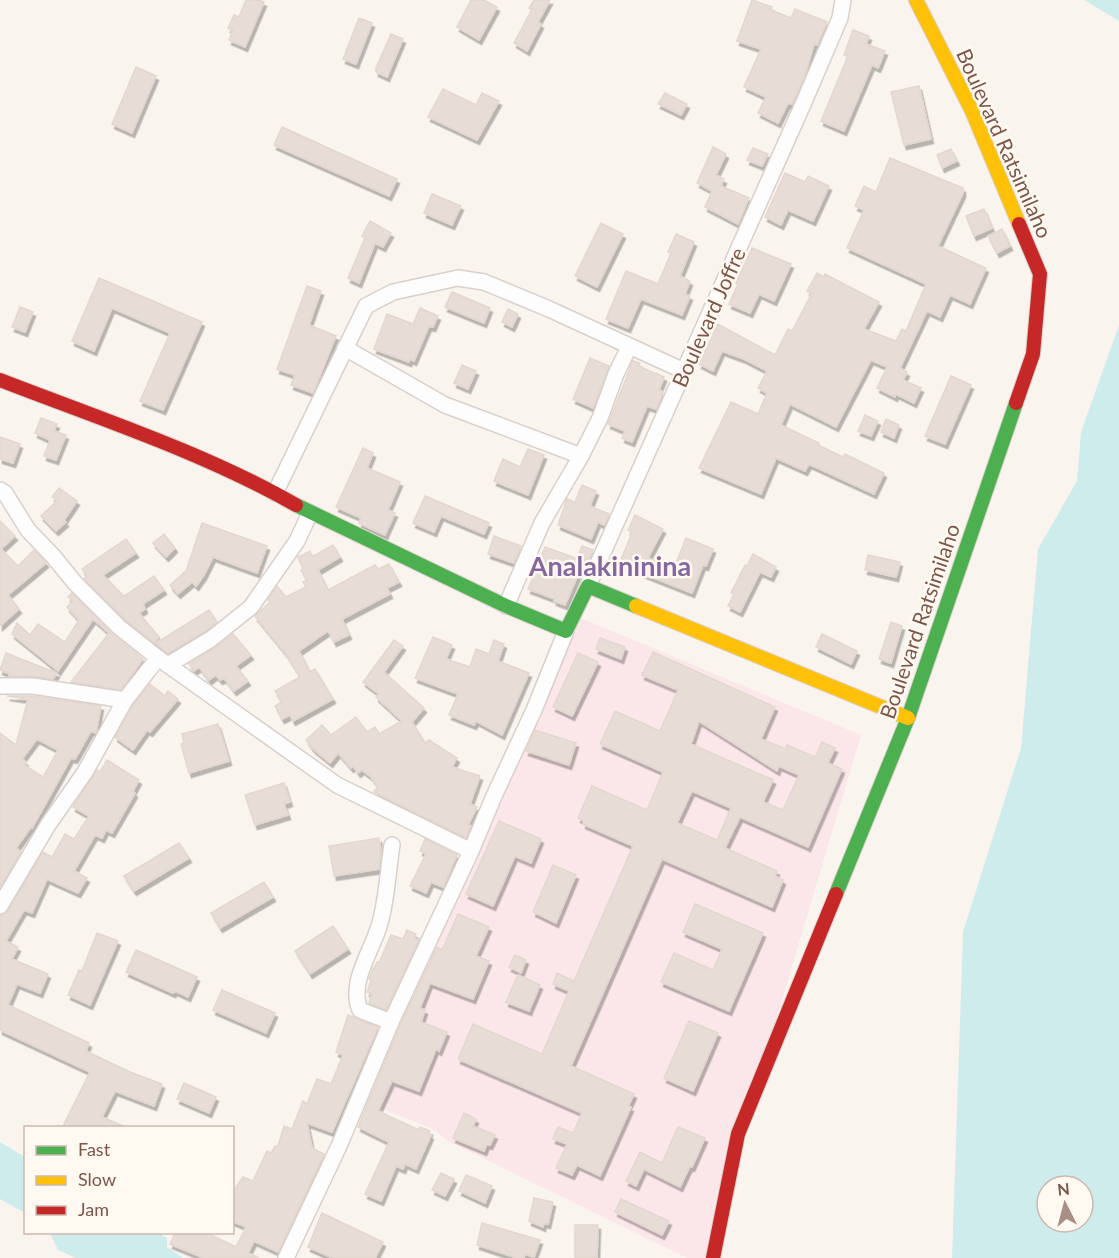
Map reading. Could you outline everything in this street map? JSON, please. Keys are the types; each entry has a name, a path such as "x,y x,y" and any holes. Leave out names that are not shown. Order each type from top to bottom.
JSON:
{"street":[{"name":"Boulevard Joffre","path":"566,631 804,102 840,18 843,0"},
{"name":"Boulevard Ratsimilaho","path":"713,1258 738,1134 908,718 1033,354 1040,274 972,111 916,0"},
{"path":"275,493 366,306 393,292 458,278 484,282 684,371"},
{"path":"506,606 542,523 600,418 616,374 629,347"},
{"path":"345,348 445,405 581,456"},
{"path":"0,380 180,450 275,493 310,513 506,606 566,631 534,710 391,1022 339,1146 286,1258"},
{"path":"0,490 5,493 28,530 96,605 163,661 337,785 471,851"},
{"path":"0,906 48,825 85,772 125,700 163,661 211,639 251,608 297,541 310,513"},
{"path":"588,586 908,718"},
{"path":"0,686 33,686 125,700"},
{"path":"391,1022 360,1010 356,1000 357,985 381,922 392,845"}],"shaded area":[{"path":"569,613 861,735 705,1258 687,1258 450,1142 431,1128 364,1102"}],"water":[{"path":"1084,0 1119,0 1119,21"},
{"path":"1119,325 1119,1258 952,1258 963,932 1021,748 1038,549 1077,481 1081,432"},
{"path":"0,1142 24,1156 24,1212 0,1199"},
{"path":"50,1234 160,1234 167,1238 167,1247 183,1258 76,1258 58,1250"}],"building":[{"path":"246,0 264,2 245,47 229,40 233,30 228,28 234,15 239,17"},
{"path":"471,0 484,0 497,7 479,40 457,27"},
{"path":"534,0 550,0 538,22 541,24 527,51 514,43 532,9 529,8"},
{"path":"752,0 772,7 771,10 791,18 795,9 827,22 817,45 814,44 805,75 792,104 788,103 778,123 758,113 766,97 744,87 761,49 737,41"},
{"path":"359,18 372,23 356,64 343,59"},
{"path":"853,30 869,36 866,44 885,51 878,68 872,65 844,131 821,121 848,56 844,55"},
{"path":"391,34 403,39 387,77 376,72 376,68"},
{"path":"136,67 156,76 132,133 112,124"},
{"path":"919,86 931,139 904,145 891,92"},
{"path":"443,89 476,105 482,93 499,101 477,140 428,117"},
{"path":"665,93 687,104 681,115 658,104"},
{"path":"282,127 397,179 389,196 274,145"},
{"path":"713,147 726,154 716,175 724,179 721,186 749,198 738,224 705,207 712,191 697,183"},
{"path":"753,148 768,154 762,166 747,160"},
{"path":"951,149 957,161 942,168 937,155"},
{"path":"890,158 963,188 963,193 938,246 986,268 970,304 950,295 940,317 927,311 900,368 907,372 903,380 921,388 914,403 877,388 887,367 871,360 836,427 790,404 781,425 843,457 845,454 884,473 874,494 809,464 805,471 776,458 761,494 699,468 731,402 758,414 767,393 758,388 767,371 744,359 722,351 713,371 699,364 718,324 775,355 788,329 792,331 812,293 807,291 817,273 824,277 825,274 879,302 864,329 896,341 902,329 906,331 926,284 847,248 864,210 855,206 864,186 876,192"},
{"path":"785,173 805,182 808,176 829,186 813,221 788,210 781,225 765,217"},
{"path":"432,194 461,206 452,225 424,213"},
{"path":"984,209 992,228 974,236 966,216"},
{"path":"370,221 391,233 383,247 375,243 359,283 348,278 365,238 362,236"},
{"path":"601,223 623,234 597,287 575,276"},
{"path":"1002,229 1010,246 997,253 988,236"},
{"path":"676,234 694,242 680,276 690,281 685,294 690,296 682,315 641,299 628,328 606,319 626,271 658,284"},
{"path":"752,248 791,264 774,301 759,294 750,313 729,304"},
{"path":"99,278 202,322 163,410 140,401 170,333 112,308 94,351 72,341"},
{"path":"307,286 321,291 309,325 336,336 313,393 291,385 295,375 277,369"},
{"path":"452,292 490,308 484,323 445,307"},
{"path":"20,307 33,312 25,332 12,327"},
{"path":"420,308 438,316 433,327 429,326 414,361 410,359 409,362 374,349 387,314 413,324"},
{"path":"508,309 518,314 512,327 502,322"},
{"path":"590,358 609,366 593,408 573,399"},
{"path":"633,361 640,363 638,366 664,377 659,390 663,392 656,409 647,406 632,442 622,438 625,431 608,424"},
{"path":"462,365 476,371 468,389 454,383"},
{"path":"951,376 971,385 945,444 925,436"},
{"path":"865,415 878,421 871,436 858,431"},
{"path":"41,418 57,424 54,431 66,435 56,460 44,456 50,440 35,433"},
{"path":"886,419 899,425 894,438 881,432"},
{"path":"0,437 20,444 13,463 0,459"},
{"path":"363,448 373,453 367,468 400,482 388,510 395,513 385,535 359,523 361,518 336,507"},
{"path":"528,449 544,455 528,495 494,481 503,459 520,467"},
{"path":"582,485 596,491 590,506 609,514 604,525 598,522 591,539 558,525 567,499 575,502"},
{"path":"59,488 77,501 64,520 66,522 56,531 41,516 57,501 52,497"},
{"path":"425,496 489,523 484,534 441,516 434,532 413,523"},
{"path":"635,515 663,529 648,558 674,568 686,538 713,549 706,566 703,565 692,593 619,564 632,533 628,530"},
{"path":"0,521 15,536 1,549 18,566 34,550 46,563 8,595 19,609 0,626"},
{"path":"202,523 267,546 257,573 213,557 196,586 192,582 178,594 170,585 186,571"},
{"path":"164,534 175,548 166,557 153,543"},
{"path":"494,536 521,546 514,563 488,554"},
{"path":"126,539 136,553 103,575 124,596 154,576 164,590 143,604 145,609 139,613 159,637 154,643 126,620 84,579 87,576 82,569"},
{"path":"333,545 340,557 318,570 328,590 375,565 378,569 389,564 399,582 387,588 390,594 342,619 349,635 334,642 328,631 299,651 310,672 315,669 333,699 293,721 290,715 282,719 275,706 282,702 275,691 300,677 286,654 255,616 270,602 268,600 277,586 286,597 306,587 303,582 307,580 301,570 303,569 298,557 310,551 312,557"},
{"path":"582,546 593,550 588,561 578,557"},
{"path":"545,547 584,561 565,605 528,589"},
{"path":"753,554 776,567 771,577 760,572 740,612 728,606 734,594 731,593"},
{"path":"868,555 900,562 896,577 865,570"},
{"path":"72,593 112,634 143,659 121,690 71,682 109,633 93,619 58,671 12,634 17,623 30,635 38,624 65,642 79,620 67,607 73,601 68,597"},
{"path":"209,610 217,622 205,631 168,653 156,643"},
{"path":"891,622 902,626 891,663 879,659"},
{"path":"233,634 251,655 236,666 248,681 234,691 224,678 220,680 216,675 209,680 199,667 194,671 189,664"},
{"path":"822,634 857,651 851,664 816,647"},
{"path":"433,637 452,645 446,659 470,667 476,649 489,654 494,640 504,644 498,661 529,673 502,735 476,721 474,725 449,715 458,694 415,678"},
{"path":"600,638 625,647 621,659 596,649"},
{"path":"394,640 403,646 384,672 424,708 412,722 425,743 429,740 457,758 452,767 480,776 470,804 477,807 468,825 471,826 466,838 374,792 378,787 362,770 358,773 338,753 330,763 306,740 322,725 331,735 356,717 367,732 375,727 379,734 402,721 376,697 379,694 363,682"},
{"path":"653,652 775,707 761,739 786,749 787,745 815,757 822,742 835,748 828,763 842,769 808,847 740,817 725,848 777,871 775,876 783,880 772,907 662,859 571,1066 634,1094 628,1107 631,1107 600,1176 577,1165 572,1175 556,1168 567,1144 553,1139 558,1127 573,1133 582,1113 458,1059 473,1024 542,1054 569,991 553,984 557,973 574,981 633,846 583,824 584,821 578,818 592,786 647,810 663,772 600,744 615,711 660,731 678,690 642,675","holes":["699,721 777,771 779,766 799,775 783,810 763,802 773,780 691,744","692,791 731,808 717,840 677,823"]},
{"path":"6,653 57,673 53,679 9,676 10,674 0,670"},
{"path":"578,653 598,662 572,716 553,707"},
{"path":"150,684 165,696 168,691 178,699 150,732 147,730 133,750 115,737 133,705"},
{"path":"7,696 32,696 101,706 96,733 91,731 75,759 71,758 32,828 16,848 21,852 0,887 0,733 16,745 28,699","holes":["37,739 58,750 43,777 24,765 26,762 22,759"]},
{"path":"218,724 229,761 189,773 181,744 184,743 182,734"},
{"path":"535,730 576,743 569,765 526,751"},
{"path":"107,760 139,780 133,791 135,793 112,833 106,830 102,838 95,835 74,871 87,878 78,893 47,879 32,913 24,910 6,941 18,947 12,959 48,974 40,993 17,984 8,1005 89,1043 86,1051 162,1084 154,1106 115,1091 102,1117 123,1126 63,1126 90,1072 0,1030 0,916 8,911 43,852 52,857 65,834 74,839 89,816 73,807 97,770 100,772"},
{"path":"284,783 290,802 284,804 288,815 255,825 245,795"},
{"path":"499,821 541,839 531,863 515,856 493,906 466,894"},
{"path":"379,838 381,851 379,869 334,876 329,846"},
{"path":"425,839 457,855 443,887 431,882 426,893 410,886 426,854 420,851"},
{"path":"179,843 189,858 134,891 124,876"},
{"path":"553,865 576,875 556,923 533,912"},
{"path":"264,882 273,897 220,928 211,913"},
{"path":"695,904 763,933 729,1011 661,982 674,953 713,970 722,949 683,932"},
{"path":"458,914 489,927 476,956 489,961 473,999 430,983 420,1008 425,1010 421,1022 447,1032 439,1051 436,1049 419,1091 392,1081 378,1111 419,1130 420,1127 430,1131 431,1135 416,1169 405,1164 403,1169 396,1166 381,1201 365,1194 389,1142 358,1127 400,1026 437,947 442,950"},
{"path":"333,926 348,949 310,974 295,951"},
{"path":"407,930 416,934 414,938 419,940 386,1010 369,1003 372,994 367,992 371,980 369,979 391,935 403,939"},
{"path":"97,933 118,941 90,1005 68,995 79,970 82,971"},
{"path":"136,950 197,977 188,997 175,991 173,993 126,972"},
{"path":"515,955 526,960 521,973 509,967"},
{"path":"518,975 540,985 529,1011 506,1002"},
{"path":"222,990 275,1013 266,1033 213,1010"},
{"path":"348,1015 378,1027 332,1132 307,1123 312,1148 324,1154 278,1252 254,1241 248,1253 259,1258 204,1258 170,1244 175,1234 209,1234 236,1247 246,1227 234,1222 234,1192 237,1186 243,1177 253,1181 267,1151 271,1153 275,1146 278,1146 284,1126 292,1129 303,1101 307,1104 317,1079 331,1084 343,1055 336,1052"},
{"path":"689,1021 718,1033 693,1091 664,1078"},
{"path":"184,1083 216,1097 209,1113 177,1099"},
{"path":"464,1113 476,1119 473,1126 495,1135 484,1151 453,1138"},
{"path":"678,1127 705,1138 680,1187 644,1169 636,1186 626,1181 640,1152 662,1163"},
{"path":"441,1173 454,1179 445,1196 432,1190"},
{"path":"466,1175 492,1186 485,1203 459,1191"},
{"path":"534,1198 553,1202 548,1224 544,1223 543,1227 529,1221"},
{"path":"621,1199 669,1221 662,1235 615,1212"},
{"path":"322,1213 383,1242 375,1258 333,1258 308,1247"},
{"path":"482,1223 540,1240 534,1257 525,1254 524,1258 517,1258 477,1245"},
{"path":"575,1225 598,1225 597,1258 575,1258"}],"traffic: fast":[{"path":"836,894 908,718 1016,403"},
{"path":"296,505 506,606 566,631 588,586 636,606"}],"traffic: slow":[{"path":"916,0 972,111 1019,224"},
{"path":"636,606 908,718"}],"traffic: jam":[{"path":"1016,403 1033,354 1040,274 1019,224"},
{"path":"0,380 188,453 261,486 296,505"},
{"path":"713,1258 738,1134 836,894"}],"district":[{"name":"Analakininina","path":"610,565"}]}
